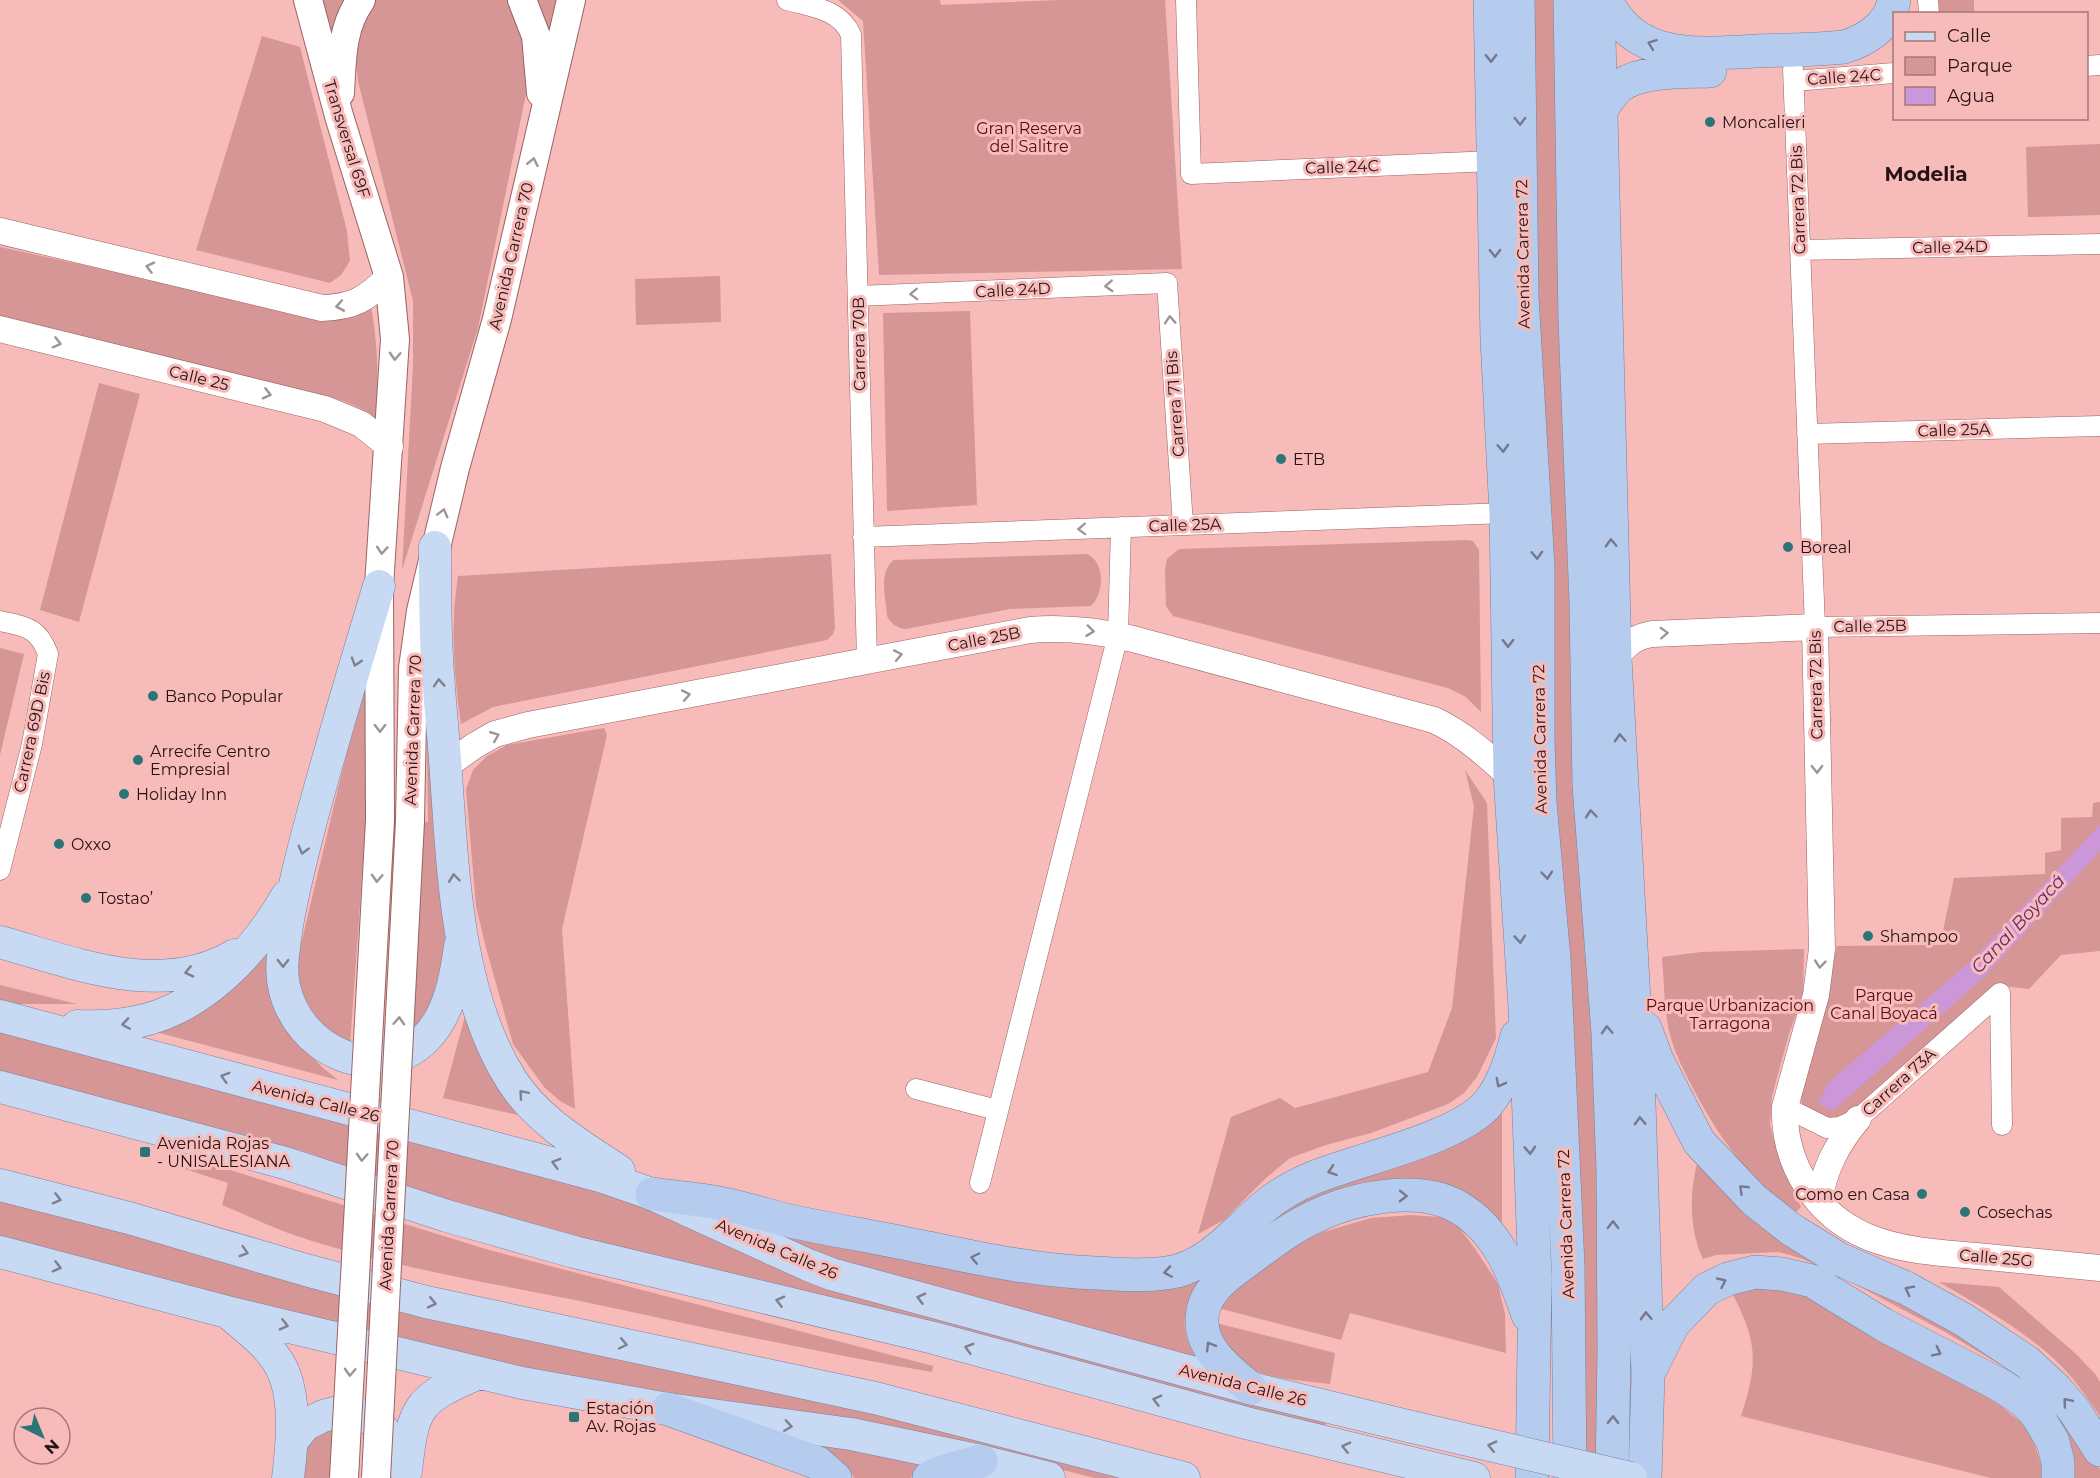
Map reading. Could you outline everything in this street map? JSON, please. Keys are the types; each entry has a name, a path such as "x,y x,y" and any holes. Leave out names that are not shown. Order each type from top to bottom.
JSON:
{"highway":[{"name":"Avenida Carrera 72","path":"1490,0 1497,339 1506,513 1510,776 1525,1008 1534,1247 1532,1478"},
{"name":"Avenida Carrera 72","path":"1518,0 1522,296 1538,567 1540,803 1554,959 1568,1266 1570,1478"},
{"path":"1570,0 1575,321 1586,592 1589,785 1608,1033 1613,1171 1612,1478"},
{"path":"1598,0 1615,659 1635,997 1648,1375 1645,1478"},
{"path":"1606,0 1621,24 1641,40 1668,50 1701,54 1844,47 1855,44 1874,33 1890,13 1894,0"},
{"path":"1600,111 1621,85 1647,76 1675,72 1793,75 1861,64 1876,57 1893,44"},
{"path":"1497,339 1522,296"},
{"path":"1595,858 1631,919"},
{"path":"1635,997 1657,1060 1699,1142 1754,1200 1792,1230 1839,1259 1906,1288 1954,1315 2027,1362 2056,1389 2074,1410 2100,1450"},
{"path":"1525,1008 1558,1060"},
{"path":"652,1194 718,1203 789,1221 1010,1265 1070,1272 1114,1274 1153,1274 1177,1270 1195,1264 1211,1253 1273,1200 1298,1185 1437,1135 1472,1119 1488,1103 1508,1068 1525,1008"},
{"path":"1250,1388 1209,1348 1203,1334 1202,1320 1205,1301 1218,1284 1276,1240 1311,1218 1341,1206 1373,1198 1390,1196 1437,1199 1456,1206 1474,1218 1489,1232 1507,1263 1535,1335"},
{"path":"1648,1375 1673,1324 1684,1310 1707,1289 1728,1279 1755,1272 1782,1274 1812,1281 1884,1324 2002,1386 2024,1401 2037,1415 2053,1442 2058,1462 2058,1478"},
{"path":"668,1409 818,1463 835,1478"},
{"path":"929,1478 941,1472 981,1461"}],"main road":[{"name":"Transversal 69F","path":"308,0 339,116 388,277"},
{"path":"339,116 344,37 350,18 361,0"},
{"path":"522,0 536,36 543,116"},
{"name":"Avenida Carrera 70","path":"376,1478 410,821 416,642 435,547 497,320 571,0"},
{"name":"Avenida Carrera 70","path":"344,1478 380,820 379,586 390,447 395,339 388,277"},
{"path":"435,547 436,635 453,870 461,936 478,1003 495,1051 514,1083 559,1131 652,1194"},
{"path":"379,586 341,710 293,885 283,954 283,984 301,1025 318,1042 336,1053 358,1060 386,1060 408,1052 426,1037 440,1018 458,965 461,936"},
{"path":"35,1025 106,1027 138,1022 165,1013 211,986 235,965 260,937 280,909 293,885"},
{"path":"0,942 114,972 162,977 212,966 260,937"},
{"name":"Avenida Calle 26","path":"0,1016 600,1176 652,1194 831,1274 1250,1388 1631,1478"},
{"path":"0,1087 285,1163 447,1216 574,1252 934,1338 1246,1423 1474,1478"},
{"path":"0,1185 129,1218 306,1270 426,1302 853,1393 1184,1478"},
{"path":"0,1252 226,1312 479,1373 668,1409 851,1434 981,1461 1049,1478"},
{"path":"226,1312 263,1342 281,1367 289,1390 292,1441 288,1478"},
{"path":"406,1474 410,1437 416,1414 427,1401 446,1388 479,1373"},
{"path":"292,1441 305,1425 323,1416 346,1410 368,1416 394,1444 406,1474"}],"street":[{"name":"Carrera 70B","path":"787,0 830,12 848,28 851,35 867,660"},
{"name":"Calle 24C","path":"1185,0 1191,174 1493,161"},
{"name":"Calle 24C","path":"1793,75 1893,73"},
{"name":"Carrera 72 Bis","path":"1793,75 1815,627 1822,949 1816,995 1785,1107 1786,1134 1789,1151 1801,1178 1819,1202 1852,1229 1893,1245"},
{"path":"0,231 322,308 343,308 358,301 388,277"},
{"name":"Calle 24D","path":"1800,250 2100,244"},
{"name":"Calle 24D","path":"858,296 1167,283"},
{"name":"Carrera 71 Bis","path":"1167,283 1183,525"},
{"name":"Calle 25","path":"0,329 325,409 361,424 390,447"},
{"name":"Calle 25A","path":"1808,434 2100,426"},
{"name":"Calle 25A","path":"863,537 1506,513"},
{"path":"980,1184 1118,635 1121,527"},
{"name":"Carrera 69D Bis","path":"0,621 27,627 43,641 48,654 32,744 0,870"},
{"name":"Calle 25B","path":"1615,659 1622,648 1638,636 1652,634 1815,627 2100,623"},
{"name":"Calle 25B","path":"446,766 495,734 528,725 1030,630 1063,628 1118,635 1434,720 1472,742 1510,776"},
{"name":"Carrera 73A","path":"1785,1107 1827,1128 1840,1127 1858,1119 2000,993 2002,1125"},
{"path":"916,1089 997,1110"},
{"path":"1819,1202 1826,1171 1834,1152 1843,1136 1858,1119"},
{"name":"Calle 25G","path":"1893,1245 1938,1252 2100,1268"}],"green space":[{"path":"318,0 345,0 328,39"},
{"path":"373,0 509,0 525,30 527,89 478,328 402,570 413,365 413,301 358,81 354,45"},
{"path":"535,0 559,0 549,38 544,17"},
{"name":"Gran Reserva del Salitre","path":"838,0 940,0 941,5 1060,0 1165,0 1182,269 879,275 863,21"},
{"path":"1527,0 1560,0 1599,1044 1604,1478 1578,1478"},
{"path":"1935,0 1974,0 1974,12 1935,12"},
{"path":"262,36 300,47 347,231 350,261 341,275 330,283 196,250"},
{"path":"2100,144 2100,215 2028,217 2026,147"},
{"path":"0,247 337,320 356,315 371,307 377,362 375,418 343,401 0,316"},
{"path":"720,276 721,322 636,325 635,279"},
{"path":"970,311 977,505 887,511 883,313"},
{"path":"99,383 140,394 79,622 40,610"},
{"path":"1473,541 1479,550 1481,712 1466,697 1448,688 1173,616 1166,606 1167,559 1179,549"},
{"path":"831,554 835,628 827,640 493,707 461,724 454,650 454,613 458,576"},
{"path":"1086,554 1097,563 1101,577 1099,593 1091,606 1010,609 906,629 895,625 887,616 884,578 889,565 894,560"},
{"path":"0,648 24,654 0,755"},
{"path":"367,667 366,818 350,1046 316,1025 295,986 297,961"},
{"path":"426,678 448,948 441,996 410,1040 422,824 428,821"},
{"path":"604,728 607,735 562,929 575,1109 560,1101 544,1087 513,1044 476,906 466,789 473,770 487,756 507,745"},
{"path":"1465,770 1487,803 1496,1038 1477,1077 1464,1093 1448,1104 1371,1133 1326,1145 1290,1158 1266,1178 1224,1220 1198,1234 1231,1117 1280,1098 1295,1108 1428,1072 1452,1008 1474,806"},
{"name":"Parque Canal Boyacá","path":"2100,802 2100,951 2061,955 2029,989 1996,985 1854,1111 1832,1123 1803,1106 1799,1093 1837,946 1940,945 1954,878 2045,874 2045,853 2061,850 2061,818 2092,817 2093,803"},
{"name":"Parque Urbanizacion Tarragona","path":"1804,949 1803,995 1789,1034 1772,1096 1770,1125 1780,1162 1801,1207 1794,1214 1762,1186 1737,1157 1704,1109 1687,1076 1676,1054 1669,1031 1662,957 1701,952"},
{"path":"266,951 267,970 310,1054 338,1080 152,1031"},
{"path":"0,985 77,1004 0,1004"},
{"path":"468,1005 527,1117 443,1098"},
{"path":"0,1027 550,1173 1328,1419 1324,1428 470,1212 306,1152 0,1073"},
{"path":"1502,1106 1502,1231 1483,1205 1464,1191 1443,1184 1392,1180 1363,1182 1328,1194 1191,1297 1185,1329 1197,1359 831,1262 711,1206 1175,1283 1298,1202 1329,1187 1424,1157 1467,1139 1485,1126"},
{"path":"188,1157 489,1250 933,1366 932,1372 438,1273 332,1247 288,1233 222,1205 228,1183 185,1169"},
{"path":"1698,1160 2007,1359 2078,1433 2100,1469 2100,1478 2070,1478 2029,1386 2001,1365 1945,1332 1803,1259 1779,1252 1716,1255 1703,1259 1695,1235 1692,1210 1693,1185"},
{"path":"0,1199 1144,1478 1094,1478 995,1452 593,1384 438,1351 0,1241"},
{"path":"1411,1215 1439,1217 1458,1226 1476,1250 1498,1284 1505,1314 1506,1353 1350,1313 1341,1340 1214,1307 1274,1255 1320,1233 1371,1218"},
{"path":"1939,1282 1999,1287 2076,1354 2095,1374 2100,1382 2100,1416 2073,1379 2044,1350 2010,1325"},
{"path":"1757,1284 1790,1288 1892,1341 2000,1405 2024,1425 2035,1445 2042,1468 2042,1478 1991,1478 1741,1416 1747,1398 1753,1353 1747,1326 1732,1293"},
{"path":"1212,1322 1335,1353 1330,1384 1280,1378 1254,1371 1236,1358"},
{"path":"335,1423 331,1478 299,1478 306,1445 313,1431"},
{"path":"792,1439 871,1449 934,1465 910,1478 854,1478 824,1453"}],"water":[{"name":"Canal Boyacá","path":"2100,825 2100,851 1983,978 1836,1108 1828,1109 1819,1103 1828,1083 1970,962"}],"place":[{"name":"Moncalieri","path":"1710,122"},
{"name":"ETB","path":"1281,459"},
{"name":"Boreal","path":"1788,547"},
{"name":"Banco Popular","path":"153,696"},
{"name":"Arrecife Centro Empresial","path":"138,760"},
{"name":"Holiday Inn","path":"124,794"},
{"name":"Oxxo","path":"59,844"},
{"name":"Tostao’","path":"86,898"},
{"name":"Shampoo","path":"1868,936"},
{"name":"Avenida Rojas - UNISALESIANA","path":"145,1152"},
{"name":"Como en Casa","path":"1922,1194"},
{"name":"Cosechas","path":"1965,1212"},
{"name":"Estación Av. Rojas","path":"574,1417"}],"district":[{"name":"Modelia","path":"1926,174"}]}
